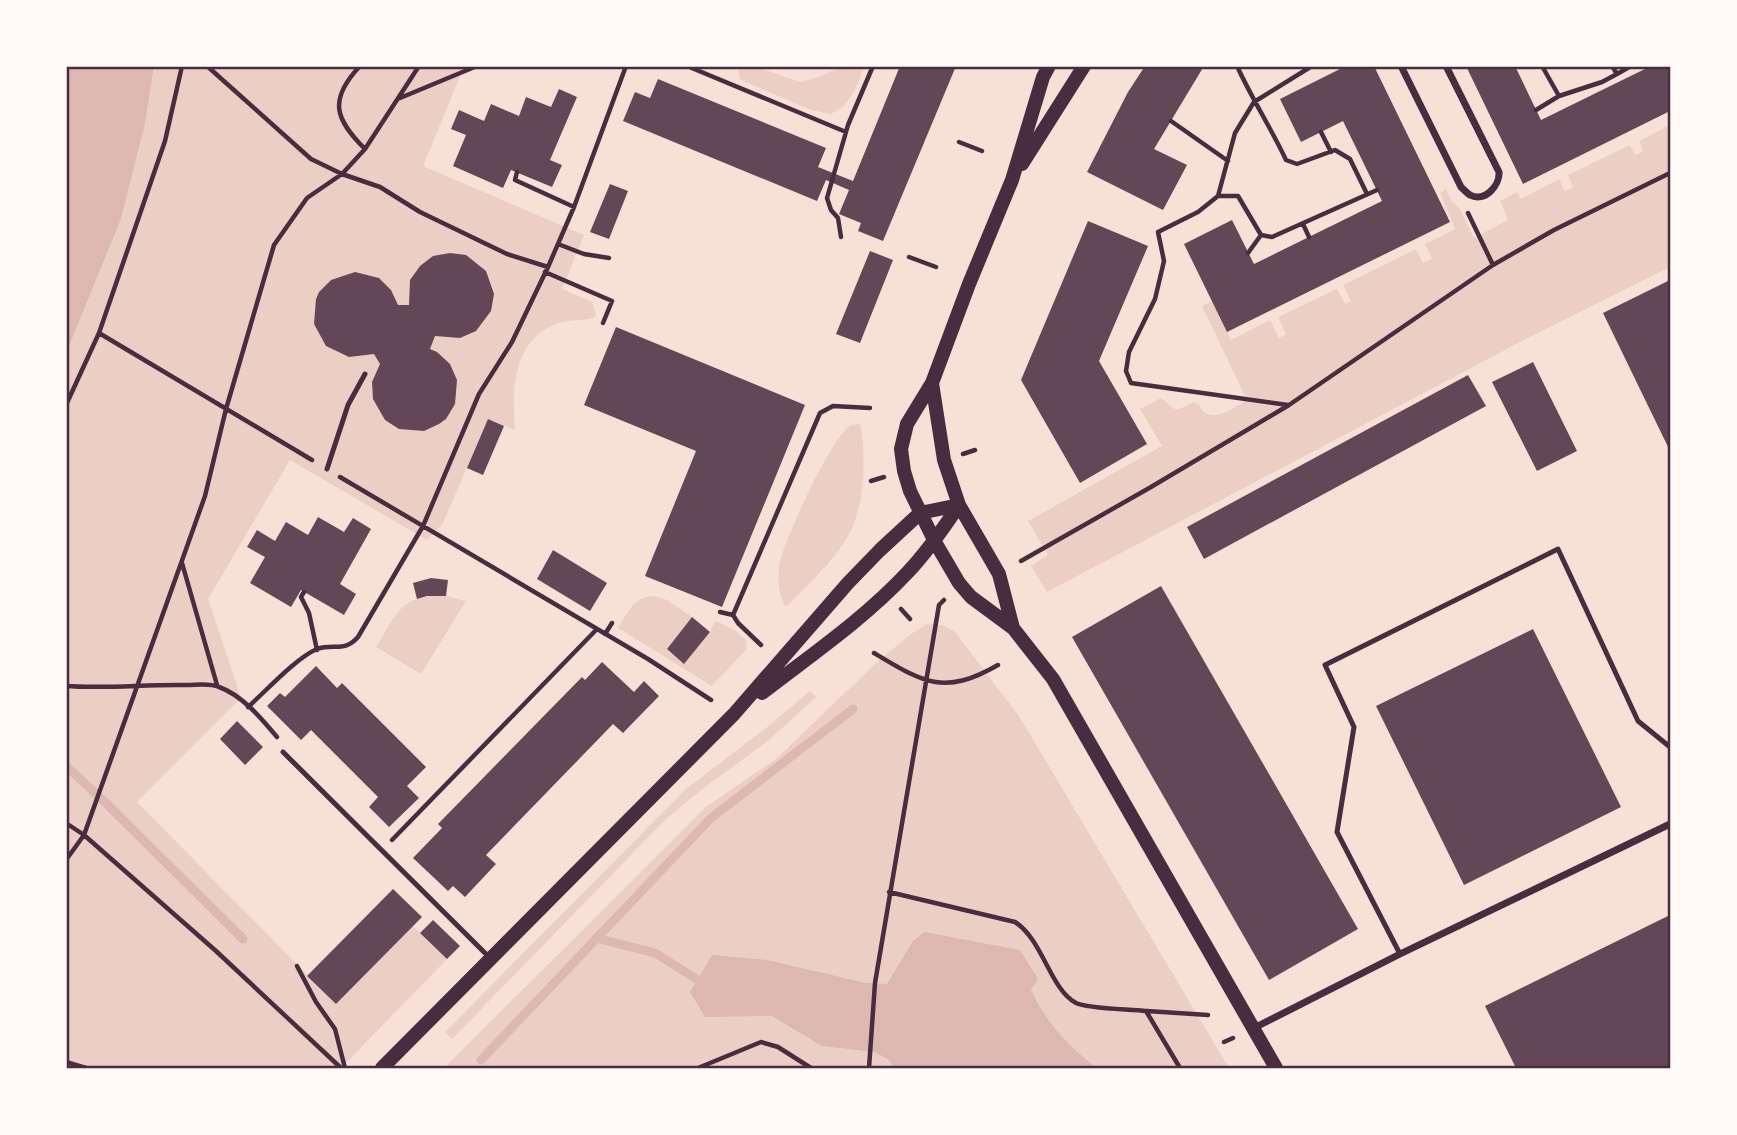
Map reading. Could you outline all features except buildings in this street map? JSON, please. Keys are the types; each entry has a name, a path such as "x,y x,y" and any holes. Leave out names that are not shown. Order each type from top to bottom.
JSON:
{"main road":[{"path":"1049,66 1043,77 1012,180 932,383 906,424 901,449 904,471 920,513 959,583 971,597 1013,628 1053,678 1276,1069"},
{"path":"1012,180 1084,66"},
{"path":"932,383 944,460 959,505 999,574 1013,628"},
{"path":"382,1069 734,714 848,583 920,513 959,505"},
{"path":"734,714 873,606 935,542 959,505"}],"street":[{"path":"1401,66 1461,187 1469,195 1477,197 1487,194 1497,186 1500,180 1499,172 1446,66"},
{"path":"1253,1029 1400,954 1671,824"}],"lane":[{"path":"327,469 348,405 365,374"},
{"path":"1400,954 1337,832 1354,727 1325,665 1558,548 1638,721 1671,747"},
{"path":"283,752 491,959"}],"path":[{"path":"66,405 99,333 165,141 182,66"},
{"path":"207,66 311,159 342,174 380,187 420,212 612,301 603,323"},
{"path":"360,66 340,95 338,108 343,125 365,149"},
{"path":"66,860 84,835 205,496 226,408 274,245 307,198 342,174 365,149 419,66"},
{"path":"400,98 477,66"},
{"path":"248,707 317,650 342,648 351,645 358,637 423,526 479,394 512,342 558,244 626,66"},
{"path":"687,66 846,132"},
{"path":"841,237 838,218 831,210 827,198 846,132 873,66"},
{"path":"1237,66 1286,160 1297,164 1335,150 1350,159 1367,194"},
{"path":"1289,405 1131,383 1126,371 1129,352 1155,299 1164,261 1158,232 1199,212 1218,196 1235,133 1254,102 1312,66"},
{"path":"1542,66 1559,96"},
{"path":"1612,66 1617,74"},
{"path":"1536,110 1559,96 1602,82 1631,66"},
{"path":"1602,82 1606,89"},
{"path":"1171,121 1228,161"},
{"path":"1321,132 1331,152"},
{"path":"959,142 982,151"},
{"path":"517,172 515,180 574,207"},
{"path":"1021,561 1289,405 1493,265 1554,230 1671,173"},
{"path":"1261,235 1272,237 1377,190"},
{"path":"1469,195 1466,209 1493,265"},
{"path":"1218,196 1238,196 1261,235"},
{"path":"1303,224 1309,237"},
{"path":"1248,253 1261,235"},
{"path":"558,244 584,254 609,258"},
{"path":"909,257 936,267"},
{"path":"99,333 597,629 711,700"},
{"path":"733,615 820,413 833,406 870,408"},
{"path":"182,562 217,685"},
{"path":"304,592 301,597 309,613 317,650"},
{"path":"869,1069 875,983 939,606"},
{"path":"720,612 733,615 761,645"},
{"path":"605,634 612,623"},
{"path":"382,850 597,629"},
{"path":"874,653 914,677 939,684 972,679 998,665"},
{"path":"66,686 91,688 139,684 217,685 232,693 248,707 276,736 283,752"},
{"path":"66,823 84,835 216,951 343,1069"},
{"path":"889,892 1014,922 1027,929 1066,996 1078,1004 1208,1015"},
{"path":"297,966 316,1002 335,1029 343,1069"},
{"path":"1146,1011 1180,1069"},
{"path":"698,1069 761,1042 778,1047 811,1069"},
{"path":"66,1062 86,1069"}],"shaded area":[{"path":"67,66 154,67 145,124 121,219 67,351"},
{"path":"154,67 464,67 423,166 584,235 562,289 592,302 596,314 594,318 556,324 541,332 531,342 523,355 515,384 515,430 488,419 443,523 427,540 290,460 208,599 241,698 137,802 336,1004 413,926 447,959 341,1068 67,1068 67,351 121,219 145,124"},
{"path":"740,67 757,67 800,82 840,67 864,67 855,90 844,106 831,114 811,110 741,80 738,72"},
{"path":"1670,125 1670,267 1522,341 1047,592 1031,566 1048,555 1028,521 1162,446 1140,409 1161,398 1176,409 1193,402 1204,412 1216,415 1231,410 1251,397 1245,396 1202,306 1212,301 1231,340 1270,320 1279,338 1286,334 1278,317 1337,289 1345,304 1351,301 1343,285 1416,249 1423,263 1432,259 1425,244 1455,229 1440,193 1446,189 1451,200 1460,209 1474,238 1508,220 1500,201 1517,192 1521,199 1559,179 1565,191 1573,187 1568,175 1630,145 1635,155 1643,151 1639,141"},
{"path":"860,424 864,473 855,521 843,545 825,567 785,606 779,589 779,570 792,528 833,447 851,425"},
{"path":"443,595 466,601 421,674 376,647 395,616 408,603 428,596"},
{"path":"655,596 667,600 692,617 667,649 684,663 710,632 715,621 735,630 747,641 746,650 712,686 618,628 637,602"},
{"path":"927,624 942,625 955,632 1019,716 1229,1068 444,1068 707,806 776,759 876,663"},
{"path":"810,691 816,697 768,741 665,820 452,1039 445,1032 686,789"},
{"path":"924,932 1020,950 1038,979 1031,990 1044,1013 1067,1042 1096,1068 894,1068 889,1060 875,1052 822,1046 772,1016 705,1017 690,992 712,955 767,960 866,983 887,984 913,941"}],"waterway":[{"path":"481,1060 711,818 853,709"},
{"path":"66,766 243,939"},
{"path":"596,938 655,953 706,985"}]}
